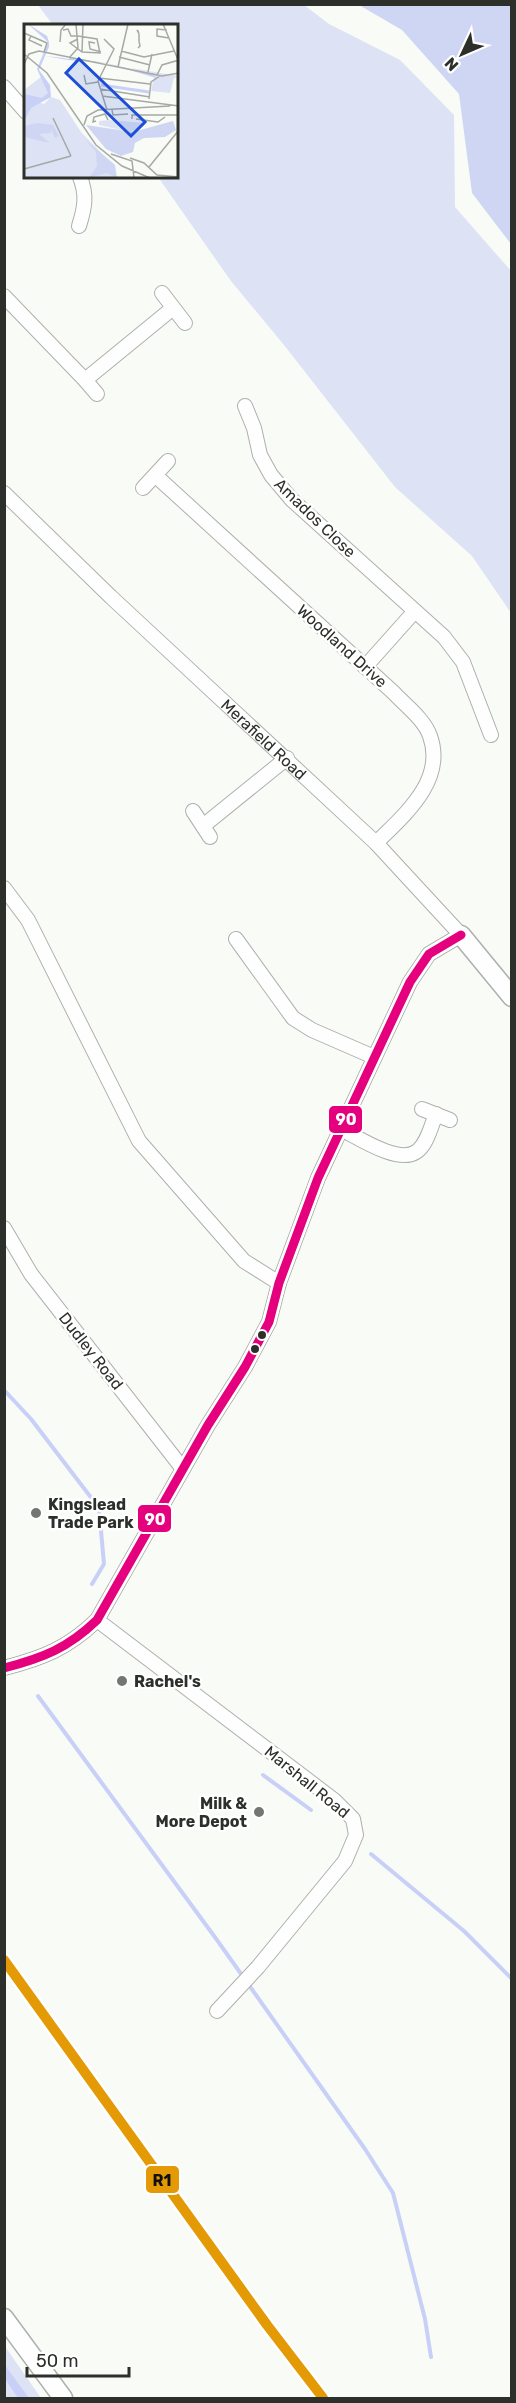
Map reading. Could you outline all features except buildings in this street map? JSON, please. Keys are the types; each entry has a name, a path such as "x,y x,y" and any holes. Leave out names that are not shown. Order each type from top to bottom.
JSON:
{"main road":[{"name":"Merafield Road","path":"461,935 512,998"},
{"path":"4,2318 63,2398"}],"street":[{"path":"4,87 24,110"},
{"path":"79,226 85,208 86,192 80,178"},
{"path":"162,293 185,323"},
{"path":"4,296 97,394"},
{"path":"85,380 173,308"},
{"name":"Amados Close","path":"245,406 254,428 260,455 271,475 292,500 444,637 463,662 491,735"},
{"path":"142,488 168,461"},
{"name":"Woodland Drive","path":"156,476 365,667 415,715 430,736 433,757 429,780 415,804 376,843"},
{"name":"Merafield Road","path":"4,493 111,597 376,843 461,935"},
{"path":"365,667 414,612"},
{"path":"192,812 206,832 287,758"},
{"path":"4,888 28,920 139,1141 244,1261 279,1283"},
{"path":"4,1668 53,1653 79,1638 97,1620 269,1322 279,1283 318,1178 410,982 429,954 461,935"},
{"path":"236,939 293,1018 312,1030 374,1057"},
{"path":"422,1109 450,1120"},
{"path":"341,1129 383,1150 403,1157 417,1152 425,1141 436,1114"},
{"name":"Dudley Road","path":"4,1228 31,1274 183,1469"},
{"name":"Marshall Road","path":"97,1620 334,1800 353,1819 356,1835 345,1861 258,1967 217,2011"}],"shaded area":[{"path":"38,5 304,5 329,24 400,60 454,115 455,207 511,271 511,613 472,556 395,487 231,281 159,178 178,178 178,24 52,24"},
{"path":"359,5 511,5 511,244 472,193 459,94 402,30"},
{"path":"4,2345 41,2398 5,2398"},
{"path":"5,2364 29,2398 18,2398 5,2379"}],"waterway":[{"path":"4,1390 31,1419 99,1508 104,1564 92,1584"},
{"path":"38,1696 217,1940 365,2149 393,2193 425,2319 431,2357"},
{"path":"263,1775 311,1810"},
{"path":"371,1854 464,1931 512,1979"}],"transit line":[{"name":"90","path":"4,1668 54,1651 76,1638 97,1620 269,1322 279,1283 318,1178 410,982 429,954 461,935"},
{"name":"R1","path":"4,1960 267,2325 323,2398"}],"place":[{"name":"Kingslead Trade Park","path":"36,1513"},
{"name":"Rachel's","path":"122,1681"},
{"name":"Milk & More Depot","path":"259,1812"}]}
